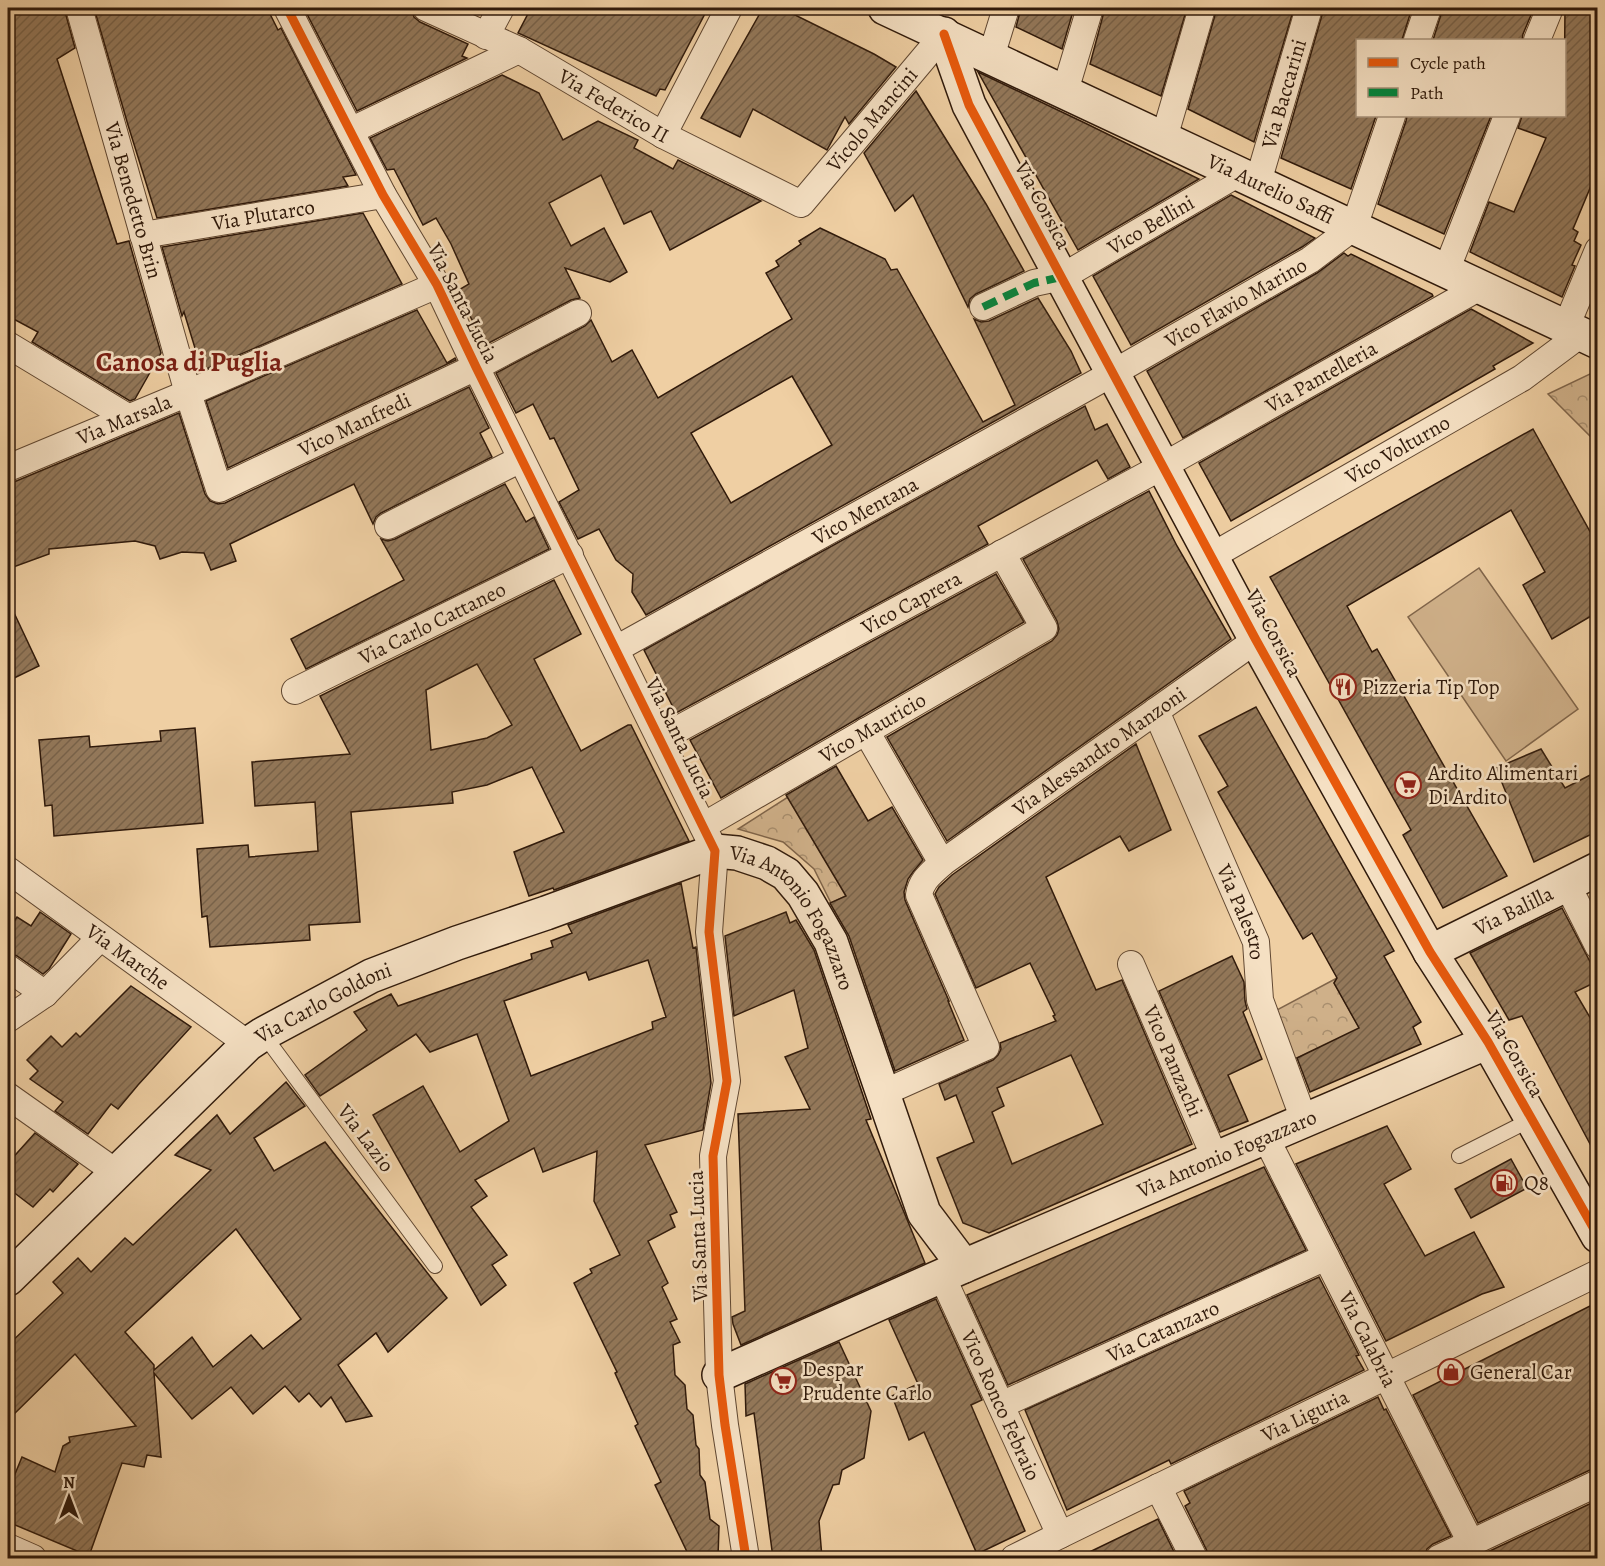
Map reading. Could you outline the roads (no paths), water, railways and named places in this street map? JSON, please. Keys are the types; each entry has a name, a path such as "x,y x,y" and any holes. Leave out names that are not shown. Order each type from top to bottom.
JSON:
{"street":[{"name":"Via Benedetto Brin","path":"79,8 188,393"},
{"name":"Via Santa Lucia","path":"287,8 383,195 437,285 709,839 709,932 727,1081 713,1156 719,1375 746,1558"},
{"name":"Via Federico II","path":"426,8 519,50 663,135 801,204"},
{"path":"486,36 501,8"},
{"path":"663,135 729,8"},
{"name":"Via Aurelio Saffi","path":"885,8 1581,334"},
{"path":"992,57 1006,8"},
{"path":"1065,91 1090,8"},
{"path":"1164,138 1202,8"},
{"name":"Via Baccarini","path":"1248,177 1309,8"},
{"path":"1417,39 1428,8"},
{"path":"1537,39 1550,8"},
{"name":"Vicolo Mancini","path":"801,204 944,34"},
{"name":"Via Corsica","path":"944,34 969,105 1256,640 1430,952 1488,1042 1598,1236"},
{"path":"350,131 519,50"},
{"path":"1354,227 1392,117"},
{"path":"1446,271 1507,117"},
{"name":"Vico Bellini","path":"983,307 1034,284 1062,277 1248,177"},
{"name":"Via Plutarco","path":"143,235 383,195"},
{"name":"Vico Flavio Marino","path":"1113,373 1310,260 1354,227"},
{"path":"1581,334 1598,250"},
{"name":"Via Marsala","path":"8,468 437,285"},
{"name":"Via Pantelleria","path":"1163,466 1480,287"},
{"name":"Vico Manfredi","path":"188,393 219,489 476,367 578,313"},
{"name":"Vico Volturno","path":"1212,556 1522,378 1581,334"},
{"path":"8,345 129,418"},
{"name":"Vico Mentana","path":"616,649 1113,373"},
{"path":"388,526 522,459"},
{"name":"Vico Caprera","path":"660,739 1163,466"},
{"name":"Vico Mauricio","path":"709,839 866,731 1044,628 1002,553"},
{"name":"Via Carlo Cattaneo","path":"296,691 570,555"},
{"name":"Via Alessandro Manzoni","path":"883,1093 986,1047 919,895 924,880 942,863 1256,640"},
{"name":"Via Palestro","path":"1156,711 1256,942 1260,1000 1304,1120"},
{"path":"866,731 942,863"},
{"name":"Via Antonio Fogazzaro","path":"709,839 737,853 767,863 786,874 803,894 831,942 924,1213 953,1271"},
{"name":"Via Carlo Goldoni","path":"8,1279 255,1039 371,976 457,943 546,913 709,839"},
{"name":"Via Balilla","path":"1430,952 1598,869"},
{"name":"Via Marche","path":"8,870 100,938 255,1039"},
{"path":"1567,884 1598,946"},
{"path":"8,1019 45,994 100,938"},
{"name":"Vico Panzachi","path":"1131,964 1215,1158"},
{"path":"8,968 45,994"},
{"name":"Via Antonio Fogazzaro","path":"719,1375 953,1271 1488,1042"},
{"path":"8,1096 117,1173"},
{"name":"Via Calabria","path":"1265,1136 1471,1543"},
{"name":"Via Catanzaro","path":"1001,1405 1326,1257"},
{"name":"Vico Ronco Febraio","path":"953,1271 1001,1405 1060,1535"},
{"name":"Via Liguria","path":"1014,1558 1598,1273"},
{"path":"1439,1558 1598,1484"},
{"path":"1158,1487 1194,1558"},
{"path":"8,1547 33,1558"}],"lane":[{"name":"Via Lazio","path":"255,1039 435,1266"},
{"path":"1460,1156 1532,1119"}],"place":[{"name":"Pizzeria Tip Top","path":"1343,687"},
{"name":"Ardito Alimentari Di Ardito","path":"1408,785"},
{"name":"Q8","path":"1504,1183"},
{"name":"General Car","path":"1451,1372"},
{"name":"Despar Prudente Carlo","path":"783,1381"}],"district":[{"name":"Canosa di Puglia","path":"189,362"}]}
